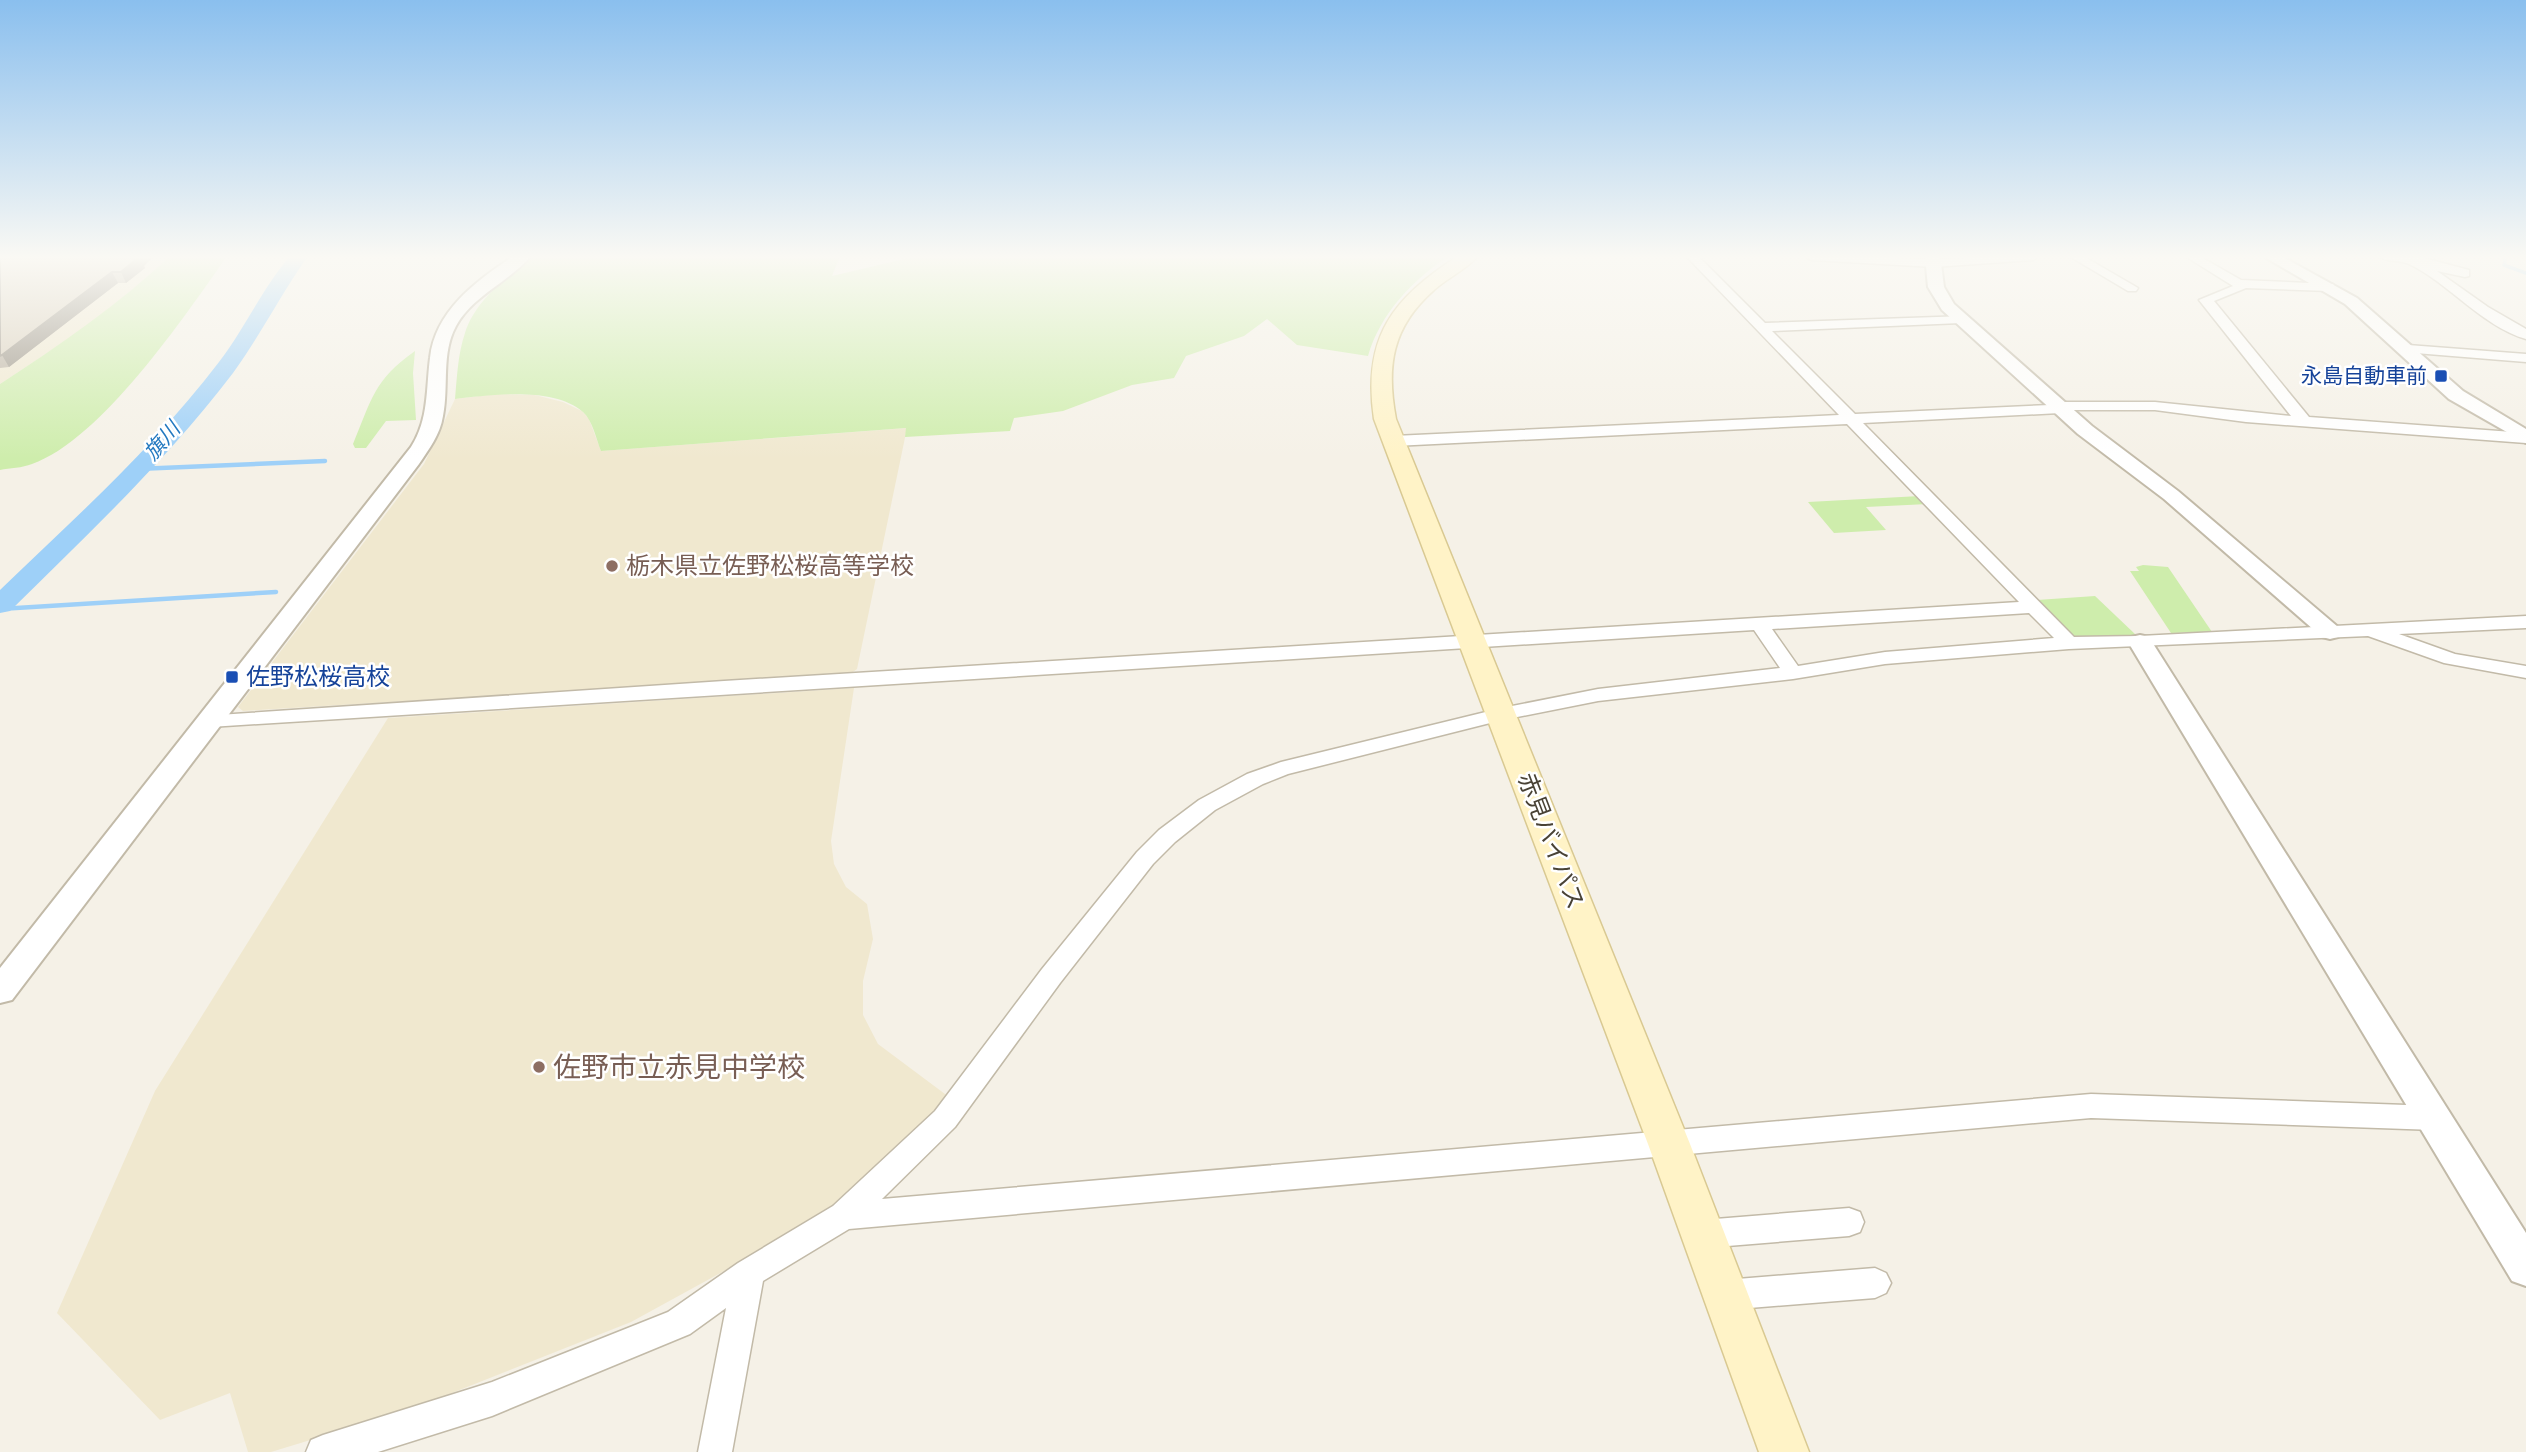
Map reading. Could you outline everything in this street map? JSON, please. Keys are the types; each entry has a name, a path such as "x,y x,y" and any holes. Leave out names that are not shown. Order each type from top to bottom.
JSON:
{"main road":[{"name":"赤見バイパス","path":"1395,324 1385,342 1380,387 1385,419 1669,1144 1784,1452"}],"street":[{"path":"0,991 342,553 422,444 431,427 443,336 450,324"},
{"path":"1759,324 2069,642"},
{"path":"1762,327 1843,324"},
{"path":"1966,324 2059,407 2171,495 2330,632"},
{"path":"2225,324 2256,361 2272,386 2303,419"},
{"path":"2378,324 2456,395 2526,437"},
{"path":"2507,324 2526,335"},
{"path":"2408,349 2526,358"},
{"path":"1394,441 2059,407 2154,406 2246,417 2526,437"},
{"path":"210,721 2035,607"},
{"path":"324,1452 492,1399 679,1323 749,1273 844,1216 945,1119 1051,976 1146,858 1190,816 1255,779 1281,769 1502,714 1598,695 1793,673 1897,657 2069,642 2140,642 2526,622"},
{"path":"1759,624 1793,673"},
{"path":"2368,630 2451,659 2526,672"},
{"path":"2140,642 2526,1268"},
{"path":"844,1216 2091,1106 2435,1118"},
{"path":"1703,1234 1849,1222"},
{"path":"715,1452 749,1273"},
{"path":"1726,1295 1875,1283"}],"shaded area":[{"path":"0,324 90,324 82,330 0,384"},
{"name":"栃木県立佐野松桜高等学校","path":"496,394 535,395 563,402 582,411 589,419 601,451 907,428 857,669 850,674 243,711 238,707 424,464 455,399"},
{"name":"佐野市立赤見中学校","path":"854,688 831,841 834,864 846,887 867,904 873,939 863,981 863,1015 878,1044 949,1097 892,1155 819,1219 631,1322 409,1410 271,1452 248,1452 230,1393 160,1420 57,1313 155,1091 388,718"}],"green space":[{"path":"88,324 179,324 140,374 86,430 58,451 32,464 0,470 0,384"},
{"path":"469,324 1261,324 1244,336 1186,356 1174,378 1132,385 1063,411 1014,418 1010,431 905,437 906,428 601,451 592,425 583,412 556,398 521,394 455,399 458,365"},
{"path":"1272,324 1382,324 1368,356 1297,345"},
{"path":"415,351 413,373 416,420 386,421 366,448 355,448 353,444 375,392 390,372"},
{"path":"1920,496 1928,504 1866,507 1886,530 1834,533 1808,502"},
{"path":"2136,567 2168,567 2212,632 2171,633 2130,571 2139,571"},
{"path":"2095,596 2136,635 2077,639 2037,600"}],"building":[{"path":"0,324 43,324 0,356"}],"waterway":[{"name":"旗川","path":"0,605 118,490 174,430 226,367 254,324"},
{"path":"137,469 325,461"},
{"path":"0,609 276,592"}],"place":[{"name":"永島自動車前","path":"2441,376"},
{"name":"栃木県立佐野松桜高等学校","path":"612,566"},
{"name":"佐野松桜高校","path":"232,677"},
{"name":"佐野市立赤見中学校","path":"539,1067"}]}
